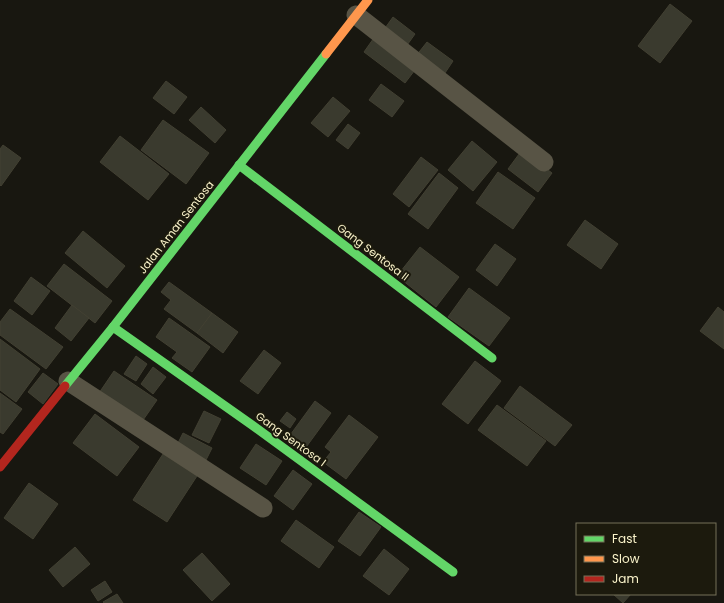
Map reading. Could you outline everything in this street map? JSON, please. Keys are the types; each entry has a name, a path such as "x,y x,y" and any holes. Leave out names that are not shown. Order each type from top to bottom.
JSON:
{"street":[{"name":"Jalan Aman Sentosa","path":"0,467 113,327 368,0"},
{"path":"356,15 544,162"},
{"name":"Gang Sentosa II","path":"239,165 492,358"},
{"name":"Gang Sentosa I","path":"113,327 252,425 453,572"},
{"path":"68,381 263,508"}],"building":[{"path":"670,4 692,21 660,63 638,46"},
{"path":"393,17 415,34 405,48 383,31"},
{"path":"376,35 418,66 405,83 364,52"},
{"path":"427,42 453,61 443,76 416,56"},
{"path":"166,81 187,97 174,114 153,98"},
{"path":"381,84 404,101 392,117 369,100"},
{"path":"333,97 350,111 328,137 311,123"},
{"path":"201,107 226,130 215,143 189,120"},
{"path":"163,120 209,153 186,184 141,150"},
{"path":"348,124 360,133 348,149 336,140"},
{"path":"120,136 169,174 148,200 100,162"},
{"path":"472,141 497,162 473,191 448,170"},
{"path":"3,145 21,158 1,186 0,149"},
{"path":"522,150 552,173 538,192 508,169"},
{"path":"421,157 438,170 409,207 393,194"},
{"path":"498,172 535,198 513,229 476,203"},
{"path":"439,173 458,188 428,229 408,214"},
{"path":"585,220 618,244 601,269 567,245"},
{"path":"83,231 125,266 107,288 65,253"},
{"path":"495,244 516,259 497,286 476,270"},
{"path":"420,247 459,277 436,307 397,276"},
{"path":"64,264 112,301 95,323 47,286"},
{"path":"31,277 50,291 32,315 14,301"},
{"path":"169,282 212,313 197,333 164,309 171,300 161,292"},
{"path":"469,288 510,318 489,346 448,317"},
{"path":"72,305 89,318 71,341 55,328"},
{"path":"718,307 724,312 724,349 700,331"},
{"path":"10,309 63,347 46,369 0,335 0,322"},
{"path":"212,313 238,332 223,353 197,333"},
{"path":"169,318 210,347 192,372 172,358 177,352 156,337"},
{"path":"0,339 40,369 16,402 0,390"},
{"path":"264,350 281,363 258,394 240,381"},
{"path":"136,356 147,364 136,381 124,374"},
{"path":"475,361 501,381 468,424 442,404"},
{"path":"153,367 166,377 153,394 141,384"},
{"path":"114,371 157,400 141,423 99,393"},
{"path":"43,373 58,384 43,404 28,392"},
{"path":"520,386 572,425 555,446 504,408"},
{"path":"0,393 22,409 3,434 0,432"},
{"path":"315,401 331,413 304,450 288,438"},
{"path":"497,405 546,441 527,466 478,430"},
{"path":"204,411 221,419 209,443 192,435"},
{"path":"287,412 296,419 290,428 280,421"},
{"path":"95,414 139,447 117,476 73,443"},
{"path":"349,415 378,437 346,479 323,462 331,452 325,447"},
{"path":"183,433 212,448 206,460 177,445"},
{"path":"256,444 282,461 266,485 240,468"},
{"path":"163,454 197,476 167,522 133,500"},
{"path":"293,470 312,484 293,510 274,496"},
{"path":"29,483 58,504 33,539 4,518"},
{"path":"359,512 381,527 360,556 338,541"},
{"path":"296,520 334,547 319,568 281,541"},
{"path":"75,547 90,564 63,587 49,570"},
{"path":"384,549 409,569 389,595 363,576"},
{"path":"202,553 230,584 212,601 183,570"},
{"path":"105,581 112,592 98,601 91,590"},
{"path":"117,594 123,603 103,602"},
{"path":"614,595 630,595 623,603"}],"traffic: fast":[{"path":"65,386 113,327 326,54"},
{"path":"239,165 492,358"},
{"path":"113,327 252,425 453,572"}],"traffic: slow":[{"path":"326,54 368,0"}],"traffic: jam":[{"path":"0,467 65,386"}]}
